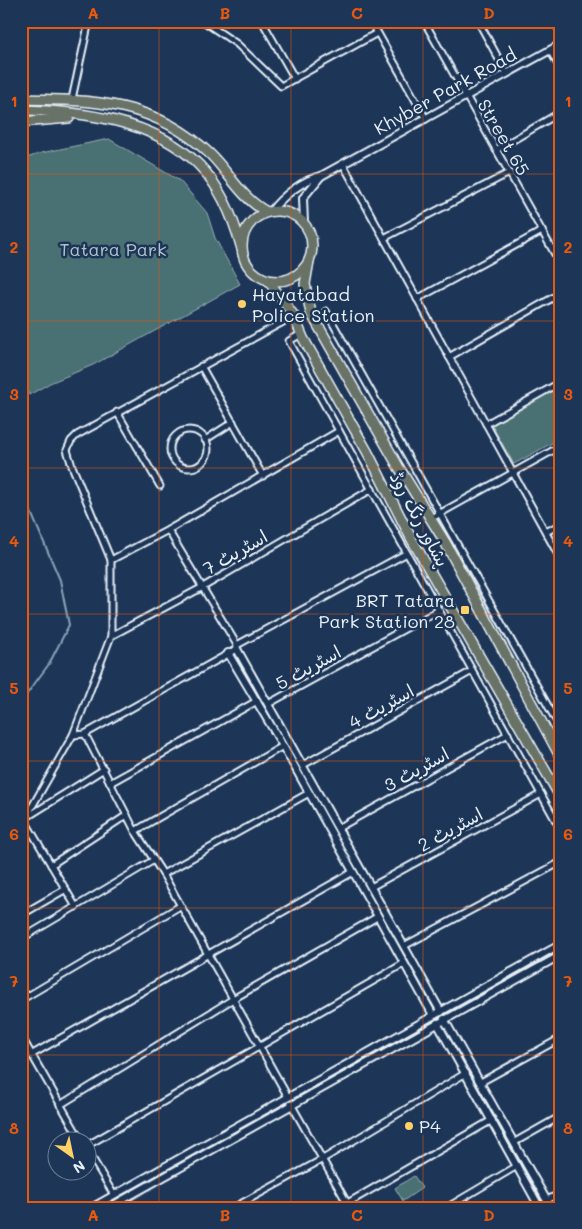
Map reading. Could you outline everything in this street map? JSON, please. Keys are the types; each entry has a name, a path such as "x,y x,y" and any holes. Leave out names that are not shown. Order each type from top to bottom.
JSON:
{"highway":[{"path":"24,99 72,99 143,111 175,126 202,147 225,170 245,196 269,212"},
{"path":"24,110 121,122 163,139 200,165 232,216 247,266 253,272 268,280 278,281 296,276 309,261 312,241 304,223 292,214 269,212 259,215 248,226 242,241 242,249"},
{"path":"24,122 84,116"},
{"name":"پشاور رنگ روڈ","path":"309,261 305,284 311,313 495,634 561,758"},
{"name":"پشاور رنگ روڈ","path":"268,280 294,316 301,334 473,648 503,696 561,798"}],"street":[{"path":"72,99 89,21"},
{"path":"203,21 237,44 281,86 377,33"},
{"path":"262,21 295,79"},
{"path":"371,21 426,119"},
{"name":"Street 65","path":"424,21 560,264"},
{"path":"478,21 507,74"},
{"path":"555,21 561,32"},
{"name":"Khyber Park Road","path":"269,212 312,178 321,176 561,44"},
{"path":"550,50 561,70"},
{"path":"496,150 561,112"},
{"path":"343,164 561,560"},
{"path":"384,238 509,173"},
{"path":"304,223 303,198 310,186 321,176"},
{"path":"417,299 542,232"},
{"path":"449,358 561,294"},
{"path":"326,311 561,729"},
{"path":"21,826 73,734 111,636 111,560 67,450 70,441 117,412 294,316"},
{"path":"301,334 289,341 561,830"},
{"path":"202,366 263,476"},
{"path":"486,424 561,382"},
{"path":"117,412 160,486"},
{"path":"206,440 233,422"},
{"path":"191,430 197,432 206,440 208,446 205,458 196,466 184,467 173,460 170,448 171,442 179,433 191,430"},
{"path":"111,560 168,530 339,432"},
{"path":"430,519 561,446"},
{"name":"اسٹریٹ 7","path":"111,636 203,587 372,489"},
{"path":"546,532 561,524"},
{"path":"168,530 237,647 441,1012"},
{"path":"73,734 85,734 237,647 406,554"},
{"name":"اسٹریٹ 5","path":"268,704 439,610"},
{"path":"228,653 310,793 433,1016"},
{"name":"اسٹریٹ 4","path":"303,765 472,672"},
{"path":"110,783 257,701"},
{"path":"85,734 135,830 163,874 288,1097"},
{"name":"اسٹریٹ 3","path":"338,828 508,734"},
{"path":"135,830 283,746"},
{"path":"24,819 104,769"},
{"path":"163,874 310,793"},
{"name":"اسٹریٹ 2","path":"371,887 541,794"},
{"path":"318,808 325,804"},
{"path":"51,864 127,815"},
{"path":"24,819 76,907"},
{"path":"21,939 154,860"},
{"path":"404,946 561,862"},
{"path":"31,1055 353,872"},
{"path":"21,915 66,889"},
{"path":"21,1000 180,906"},
{"path":"60,1105 233,999 377,917"},
{"path":"108,1208 120,1205 154,1177 244,1122 561,944"},
{"path":"92,1208 114,1195 154,1177 248,1129 444,1018 561,955"},
{"path":"98,1139 404,964"},
{"path":"444,1018 550,1208"},
{"path":"437,1023 540,1208"},
{"path":"21,1036 76,1132"},
{"path":"481,1082 561,1038"},
{"path":"233,1208 322,1159 466,1073"},
{"path":"291,1104 349,1205"},
{"path":"514,1142 561,1116"},
{"path":"338,1208 349,1205 492,1120"},
{"path":"244,1122 248,1129"},
{"path":"446,1208 517,1166"},
{"path":"98,1168 114,1195"},
{"path":"547,1200 561,1193"}],"green space":[{"name":"Tatara Park","path":"109,139 180,181 207,213 215,238 240,284 93,365 50,383 29,395 21,375 21,160 41,153"},
{"path":"561,385 561,438 514,464 491,424"},
{"path":"414,1176 422,1188 403,1201 395,1188"}],"waterway":[{"path":"21,489 60,580 69,625 49,664 21,702"}],"place":[{"name":"Hayatabad Police Station","path":"242,304"},
{"name":"BRT Tatara Park Station 28","path":"465,610"},
{"name":"P4","path":"409,1126"}]}
